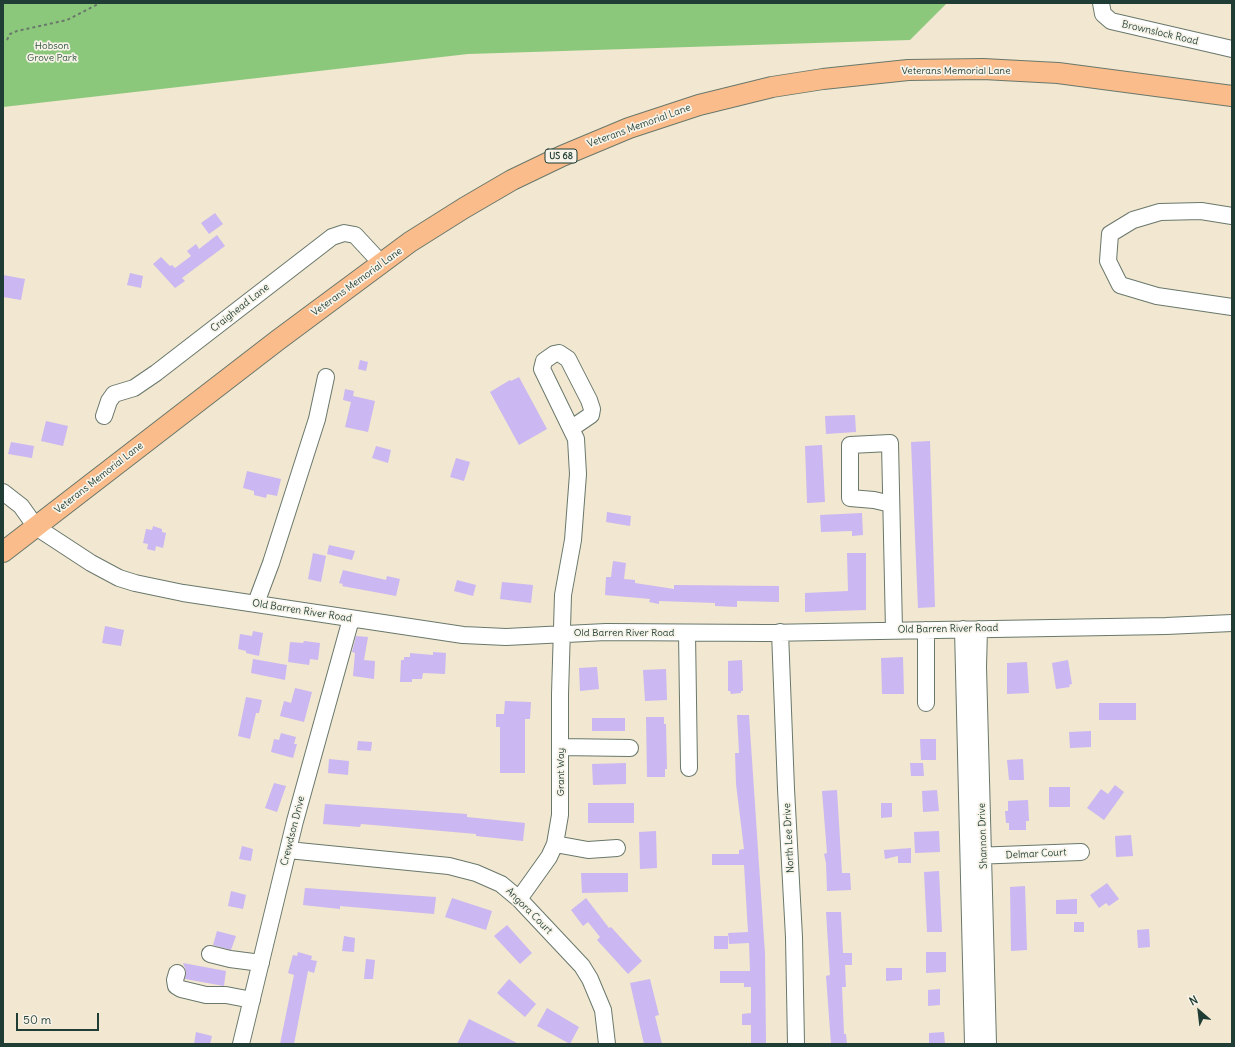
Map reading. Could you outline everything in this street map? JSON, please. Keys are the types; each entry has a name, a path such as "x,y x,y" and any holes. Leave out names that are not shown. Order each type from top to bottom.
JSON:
{"main road":[{"name":"Veterans Memorial Lane","path":"3,552 278,340 381,263 430,229 484,196 568,153 599,139 660,117 772,87 879,72 983,69 1083,75 1232,96"}],"street":[{"name":"Brownslock Road","path":"1101,3 1103,14 1111,22 1232,49"},
{"path":"1232,216 1201,211 1160,212 1133,220 1110,234 1108,261 1120,284 1157,296 1232,307"},
{"name":"Craighead Lane","path":"104,416 109,401 114,394 134,388 151,377 332,237 344,233 355,235 381,263"},
{"path":"256,603 271,563 317,419 326,377"},
{"name":"Grant Way","path":"518,899 546,862 555,844 558,830 561,800 560,747 563,595 573,540 578,474 576,439 572,428"},
{"path":"3,492 21,506 36,527"},
{"path":"891,504 894,630"},
{"name":"Old Barren River Road","path":"36,527 91,564 119,578 154,587 351,619 463,635 506,637 562,634 926,630 1166,626 1232,623"},
{"name":"Crewdson Drive","path":"241,1044 288,850 351,619"},
{"name":"Shannon Drive","path":"963,629 973,743 976,856 979,1013 973,1044"},
{"name":"Shannon Drive","path":"973,743 979,629"},
{"path":"926,630 926,703"},
{"name":"North Lee Drive","path":"780,632 786,789 794,937 796,1044"},
{"path":"687,633 689,768"},
{"path":"560,747 630,748"},
{"path":"555,844 588,850 617,848"},
{"name":"Angora Court","path":"288,850 358,858 420,862 463,869 490,878 501,884 518,899 572,954 590,979 602,1010 607,1044"},
{"name":"Delmar Court","path":"976,856 1081,852"},
{"path":"210,954 230,959 261,963"},
{"path":"177,973 175,980 176,986 181,989 206,995 252,1000"},
{"name":"Shannon Drive","path":"979,1013 988,1044"}],"path":[{"path":"7,40 10,34 17,30 67,20 100,3"}],"green space":[{"name":"Hobson Grove Park","path":"3,3 947,3 910,40 468,54 3,107"}],"building":[{"path":"215,213 223,224 209,234 201,223"},
{"path":"217,235 225,246 182,278 185,281 175,288 153,264 161,257 170,266 172,265 175,268 191,256 187,251 196,244 199,249"},
{"path":"130,273 143,276 141,288 127,285"},
{"path":"3,275 25,279 21,300 3,297"},
{"path":"360,360 368,362 366,371 358,369"},
{"path":"519,377 547,429 519,445 490,392 510,380 511,381"},
{"path":"345,389 354,391 353,396 375,401 368,432 345,427 351,402 343,400"},
{"path":"855,415 856,432 826,434 825,416"},
{"path":"46,421 68,426 63,446 41,441"},
{"path":"930,441 935,607 918,608 911,442"},
{"path":"11,442 34,446 32,458 8,454"},
{"path":"822,445 825,502 807,503 805,446"},
{"path":"376,446 391,450 388,463 372,458"},
{"path":"456,458 470,462 464,481 450,477"},
{"path":"247,471 281,479 277,496 267,494 266,498 254,495 254,491 243,488"},
{"path":"607,512 631,516 630,526 606,522"},
{"path":"862,513 863,535 852,536 852,531 821,532 820,515"},
{"path":"153,526 162,529 162,532 166,533 163,548 156,546 155,551 147,549 148,544 143,543 146,529 152,530"},
{"path":"329,545 355,551 352,560 327,554"},
{"path":"313,553 326,556 321,582 308,579"},
{"path":"847,553 866,553 866,610 805,612 805,593 848,591"},
{"path":"613,561 626,563 624,579 635,580 635,583 674,589 674,585 779,586 779,602 737,601 737,607 715,606 715,603 659,601 659,604 649,602 650,599 605,595 606,577 611,577"},
{"path":"343,570 386,580 387,576 400,579 396,596 342,586 343,584 339,583"},
{"path":"457,580 476,585 473,596 454,591"},
{"path":"502,582 533,585 531,603 500,599"},
{"path":"105,626 124,630 121,646 102,643"},
{"path":"253,631 263,633 259,656 246,653 246,651 238,649 240,634 252,636"},
{"path":"356,636 368,637 364,660 375,661 374,679 353,676 355,653 352,652"},
{"path":"304,641 320,643 318,660 310,659 309,665 288,662 290,642 303,643"},
{"path":"433,652 446,653 445,674 423,673 422,679 412,679 412,682 400,682 401,660 404,660 404,657 410,657 410,653 433,655"},
{"path":"903,657 904,694 882,694 881,658"},
{"path":"253,659 287,665 285,680 251,673"},
{"path":"742,660 743,691 741,691 741,693 731,694 730,691 728,691 728,661"},
{"path":"1068,660 1072,684 1069,685 1070,687 1056,689 1052,663"},
{"path":"1027,662 1029,693 1007,694 1007,663"},
{"path":"597,667 599,689 580,691 579,668"},
{"path":"666,669 667,700 645,701 643,670"},
{"path":"295,688 312,692 304,722 280,716 284,701 291,703"},
{"path":"246,697 262,700 259,713 256,713 250,739 238,736"},
{"path":"505,701 531,702 530,719 525,719 525,773 500,773 500,727 496,727 496,714 504,714"},
{"path":"1099,703 1136,703 1136,720 1099,720"},
{"path":"737,715 749,715 765,954 766,1044 751,1044 751,1025 742,1025 742,1014 751,1013 751,987 744,987 744,983 720,983 720,971 750,971 749,943 729,944 728,933 748,932 744,865 712,865 712,854 739,854 739,850 744,849 736,784 735,753 739,753"},
{"path":"646,717 664,717 664,724 666,724 667,769 665,769 665,777 647,777"},
{"path":"592,718 625,718 625,731 592,731"},
{"path":"1091,731 1091,747 1070,748 1069,732"},
{"path":"281,733 296,737 294,744 297,744 293,758 271,752 274,739 279,740"},
{"path":"920,739 936,739 936,760 921,760"},
{"path":"358,741 372,742 371,751 357,750"},
{"path":"329,759 349,761 348,775 328,773"},
{"path":"1023,759 1024,780 1009,780 1007,760"},
{"path":"626,763 626,784 593,785 592,764"},
{"path":"910,763 923,763 924,776 911,776"},
{"path":"274,783 286,786 277,812 265,808"},
{"path":"1115,785 1124,792 1104,820 1087,808 1101,789 1108,794"},
{"path":"1049,787 1070,787 1070,807 1049,807"},
{"path":"837,790 842,873 850,873 851,890 827,891 826,863 824,854 827,853 822,791"},
{"path":"937,790 939,811 923,812 922,791"},
{"path":"1028,800 1029,821 1026,821 1026,830 1009,830 1009,823 1006,823 1005,811 1008,811 1008,801"},
{"path":"588,803 634,803 634,823 588,823"},
{"path":"881,803 892,803 892,817 881,818"},
{"path":"325,804 467,814 467,817 525,823 523,841 476,836 476,834 385,826 361,824 360,827 323,824"},
{"path":"656,831 657,868 640,869 639,832"},
{"path":"939,831 940,852 915,853 914,832"},
{"path":"1131,835 1133,856 1116,857 1115,836"},
{"path":"242,846 253,849 251,861 239,859"},
{"path":"911,848 911,863 898,863 898,856 885,859 884,850"},
{"path":"939,871 942,932 927,932 924,872"},
{"path":"581,873 628,873 628,892 582,893"},
{"path":"1107,883 1119,899 1109,906 1106,903 1099,908 1090,895"},
{"path":"1025,886 1027,950 1011,951 1010,887"},
{"path":"305,888 436,897 434,914 340,906 340,909 303,905"},
{"path":"231,891 246,895 243,909 228,906"},
{"path":"452,898 492,911 486,930 445,917"},
{"path":"586,898 609,928 611,927 642,961 628,974 597,940 600,937 588,922 583,926 571,910"},
{"path":"1077,899 1077,914 1056,914 1056,900"},
{"path":"826,912 841,912 843,953 852,953 852,965 845,965 846,987 842,987 844,1034 846,1034 847,1044 831,1044 826,976 830,975"},
{"path":"1074,922 1084,922 1084,932 1074,932"},
{"path":"507,925 532,953 520,964 494,936"},
{"path":"1149,929 1150,947 1138,948 1137,930"},
{"path":"217,931 236,936 231,950 213,945"},
{"path":"344,936 355,938 354,952 342,951"},
{"path":"714,936 728,936 728,949 714,949"},
{"path":"298,952 312,956 311,960 317,961 314,973 308,971 294,1044 280,1044 294,975 288,973 293,955 297,956"},
{"path":"926,952 946,952 946,972 926,973"},
{"path":"366,959 375,960 373,979 364,979"},
{"path":"183,963 226,971 224,986 185,979 186,971"},
{"path":"886,968 902,968 902,980 886,981"},
{"path":"509,979 536,1004 525,1017 497,993"},
{"path":"650,979 659,1015 655,1016 662,1044 644,1044 630,983"},
{"path":"940,989 940,1005 928,1006 928,990"},
{"path":"547,1008 579,1027 570,1044 537,1026"},
{"path":"469,1019 519,1044 457,1044"},
{"path":"196,1032 212,1036 210,1044 194,1044"},
{"path":"944,1032 945,1044 929,1044 929,1033"}]}
